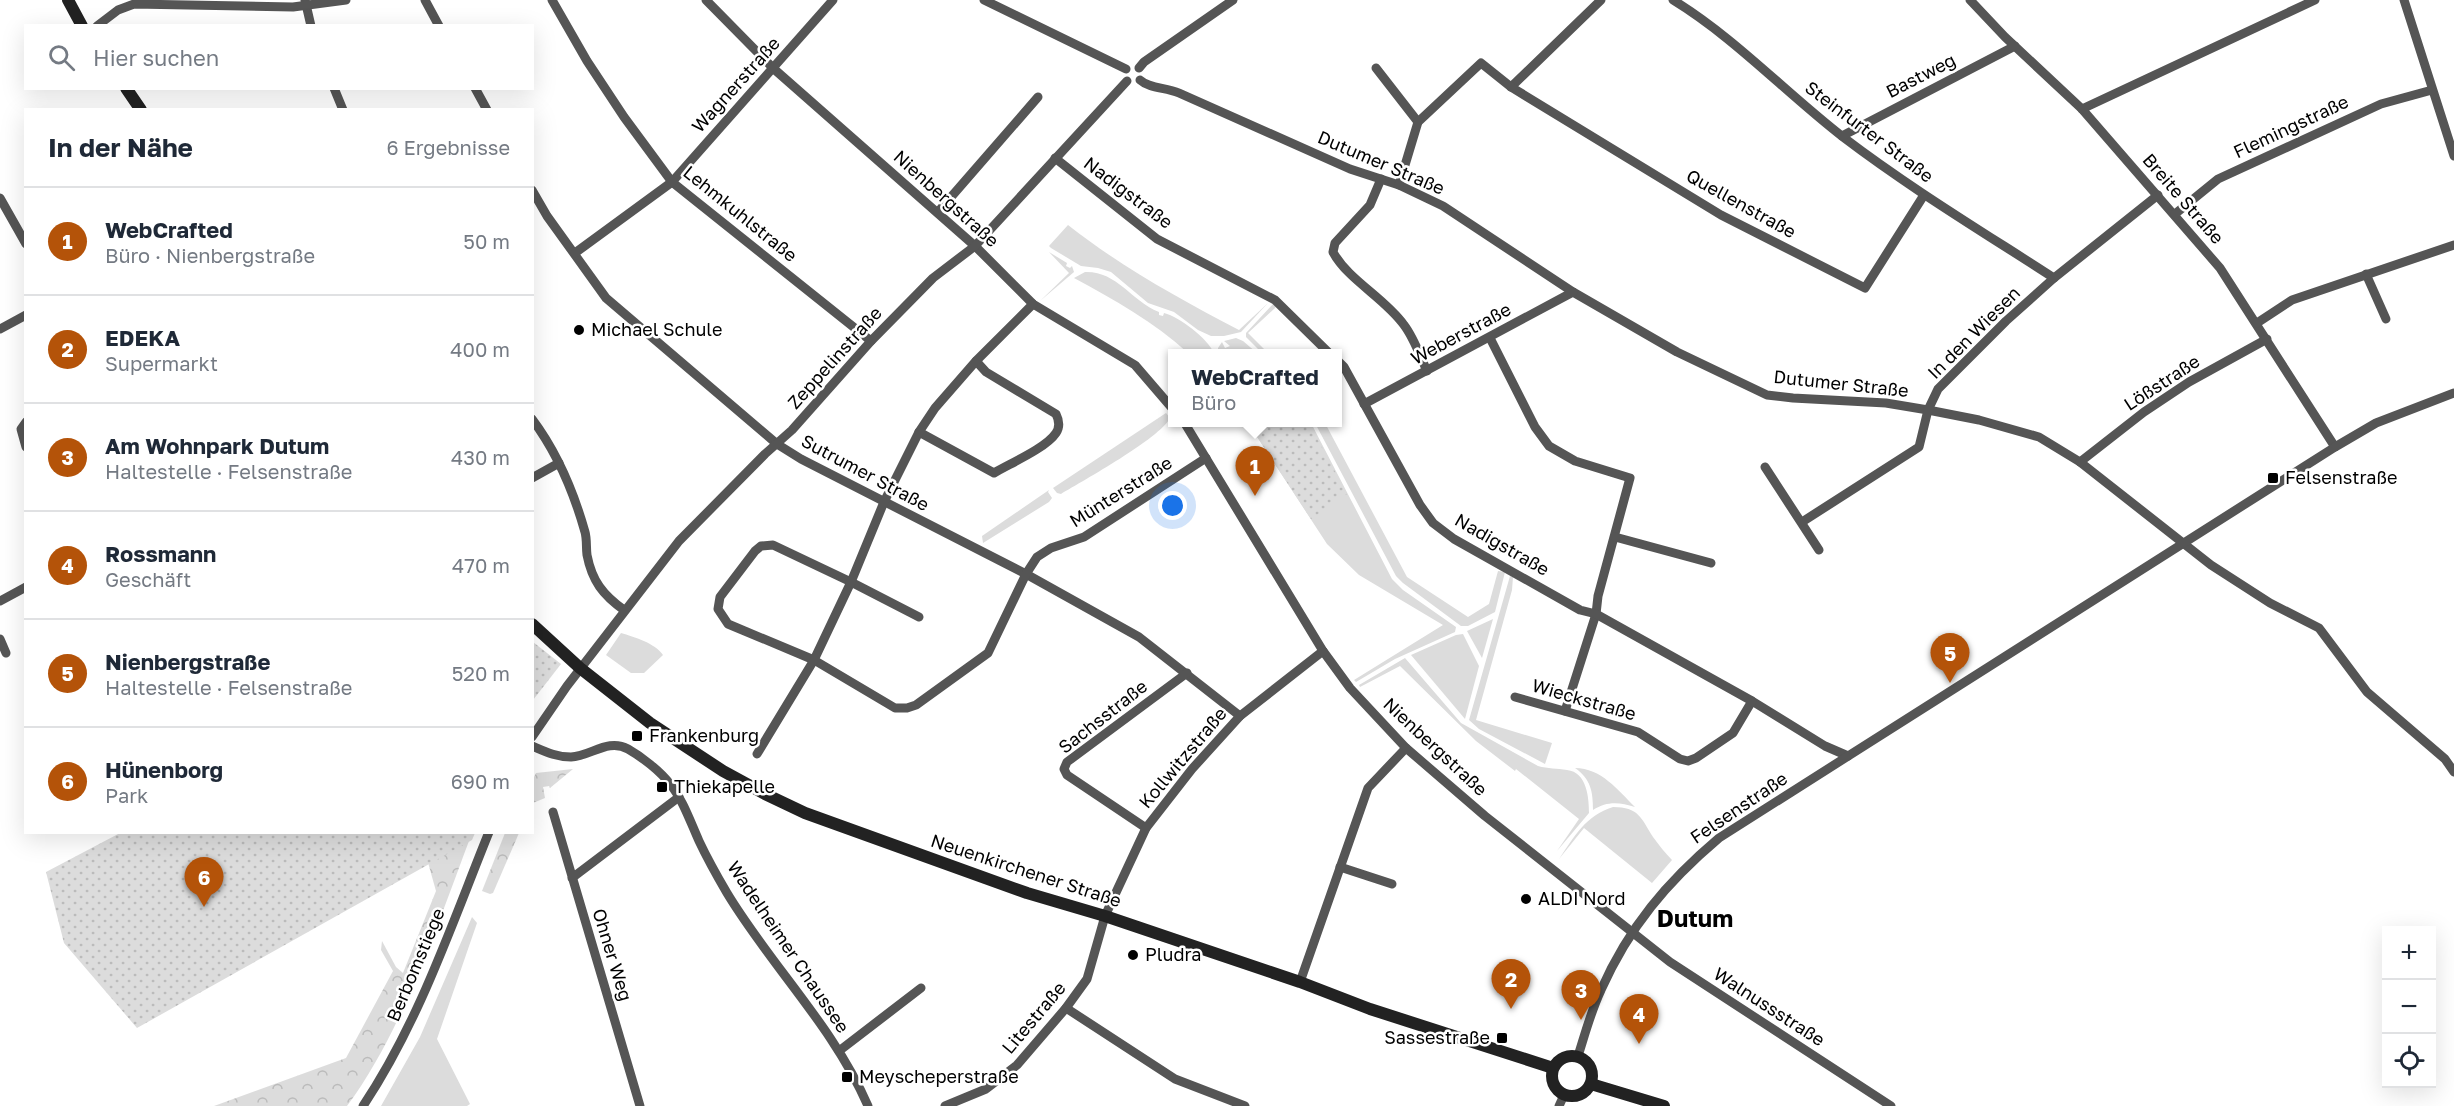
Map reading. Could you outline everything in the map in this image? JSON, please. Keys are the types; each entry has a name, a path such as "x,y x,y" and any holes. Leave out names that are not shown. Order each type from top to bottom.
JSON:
{"street":[{"path":"68,0 81,24"},
{"path":"100,24 118,10 134,4 306,3 346,0"},
{"path":"425,0 439,24"},
{"name":"Lehmkuhlstraße","path":"552,0 587,61 672,182 871,341"},
{"name":"Nienbergstraße","path":"706,0 774,69 938,212 1033,304 1135,365 1168,402"},
{"name":"Wagnerstraße","path":"575,253 672,182 833,0"},
{"path":"984,0 1126,69"},
{"path":"1139,68 1144,62 1233,0"},
{"path":"1399,185 1418,122 1481,63 1511,87 1601,0"},
{"name":"Steinfurter Straße","path":"1673,0 1702,18 1842,136 1924,195 2054,278"},
{"name":"Breite Straße","path":"1971,0 2015,46 2082,109 2220,268 2335,447"},
{"path":"2082,109 2315,0"},
{"path":"2407,1 2432,90 2453,153"},
{"path":"306,3 311,24"},
{"name":"Bastweg","path":"1842,136 2015,46"},
{"path":"1132,65 1139,68 1142,74 1140,80 1133,83 1127,81 1124,75 1126,69 1132,65"},
{"path":"1376,68 1418,122"},
{"name":"Dutumer Straße","path":"1140,80 1147,86 1161,87 1179,93 1350,169 1399,185 1443,206 1573,292 1677,351 1767,395 1886,403 1979,420 2039,437 2080,462 2211,565 2270,603 2319,628 2367,692 2445,759 2454,772"},
{"name":"Zeppelinstraße","path":"580,668 679,541 792,430 871,341 933,278 975,246 1127,81"},
{"name":"Quellenstraße","path":"1511,87 1721,215 1864,288 1924,195"},
{"path":"127,90 140,108"},
{"path":"335,90 343,108"},
{"path":"476,90 486,108"},
{"name":"Flemingstraße","path":"2175,214 2218,179 2381,104 2432,90"},
{"path":"938,212 1038,97"},
{"name":"Nadigstraße","path":"1055,158 1157,238 1275,300 1325,349"},
{"path":"1381,179 1370,205 1335,243 1333,252 1338,262 1405,325 1427,370"},
{"name":"Sutrumer Straße","path":"534,193 547,216 606,298 777,444 801,459 1026,574 1139,637 1240,716"},
{"name":"In den Wiesen","path":"1802,522 1919,447 1928,410 1938,389 2006,321 2054,278 2158,195"},
{"path":"0,198 24,240"},
{"path":"2257,323 2292,300 2454,245"},
{"path":"2366,274 2386,319"},
{"name":"Weberstraße","path":"1364,404 1573,292"},
{"path":"757,754 814,660 851,582 884,502 919,432 935,408 976,361 1033,304"},
{"path":"0,329 24,316"},
{"path":"1490,338 1535,427 1549,446 1575,462 1630,478 1598,596 1596,614 1565,711"},
{"name":"Lößstraße","path":"2080,462 2144,412 2189,382 2267,339"},
{"path":"919,432 994,473 1050,440 1058,431 1059,421 1056,414 986,372 976,361"},
{"name":"Nadigstraße","path":"1342,366 1420,505 1433,523 1454,539 1504,568 1516,572 1580,610 1596,614 1752,701 1825,746 1848,756"},
{"name":"Felsenstraße","path":"1578,1056 1600,991 1631,933 1653,902 1684,868 1719,838 2335,447 2376,423 2454,393"},
{"path":"534,422 551,444 559,463 585,533 594,580 606,598 624,610"},
{"path":"24,425 21,429 24,440"},
{"name":"Nienbergstraße","path":"1187,427 1323,651 1350,688 1406,748 1485,816 1631,933"},
{"name":"Münterstraße","path":"919,617 772,545 761,546 755,551 720,597 718,609 728,624 814,660 895,708 907,708 916,705 988,653 1026,574 1037,557 1051,548 1084,537 1206,458"},
{"path":"534,477 559,463"},
{"path":"1765,467 1819,550"},
{"path":"1615,537 1712,563"},
{"path":"0,601 24,588"},
{"name":"Neuenkirchener Straße","path":"534,626 580,668 664,733 723,771 782,803 851,832 1027,893 1105,916 1300,982 1370,1009 1553,1068"},
{"path":"0,639 6,653"},
{"name":"Kollwitzstraße","path":"1105,916 1146,828 1192,769 1240,716 1323,651"},
{"path":"534,734 580,668"},
{"name":"Sachsstraße","path":"1146,828 1067,775 1064,769 1067,762 1186,673"},
{"name":"Wieckstraße","path":"1515,697 1638,732 1680,759 1688,761 1696,759 1733,733 1752,701"},
{"name":"Wadelheimer Chaussee","path":"534,747 552,756 573,757 609,745 625,747 663,776 679,797 728,894 839,1051 858,1083 867,1106"},
{"path":"1300,982 1368,788 1406,748"},
{"path":"572,878 679,797"},
{"name":"Ohner Weg","path":"553,812 640,1106"},
{"name":"Berbomstiege","path":"363,1106 383,1075 426,992 488,834"},
{"path":"1340,867 1392,884"},
{"name":"Litestraße","path":"945,1106 986,1089 1017,1065 1065,1008 1087,979 1105,916"},
{"name":"Walnussstraße","path":"1631,933 1670,962 1891,1106"},
{"path":"839,1051 921,988"},
{"path":"1065,1008 1175,1079 1245,1106"},
{"path":"1578,1056 1590,1067 1591,1084 1580,1095 1562,1100 1553,1084 1553,1068 1563,1057 1578,1056"},
{"path":"1591,1084 1664,1106"}],"green space":[{"path":"1068,225 1151,282 1239,330 1268,303 1241,332 1211,336 1198,330 1174,312 1148,303 1111,272 1081,266 1051,248 1049,246"},
{"path":"1049,252 1067,263 1066,266 1070,268 1072,266 1074,272 1040,301 1069,273"},
{"path":"1085,272 1106,276 1159,312 1159,315 1163,316 1164,313 1178,319 1200,335 1212,349 1183,349 1148,321 1074,278"},
{"path":"1273,304 1277,305 1248,333 1264,349 1258,349 1246,337 1246,333"},
{"path":"1236,338 1252,349 1218,349 1222,342 1225,348 1230,346 1224,341"},
{"path":"1166,413 1168,416 1168,421 1163,427 1137,448 1061,494 1053,488"},
{"path":"1251,427 1313,427 1392,579 1403,590 1456,627 1455,632 1395,659 1356,682 1354,680 1443,625 1359,575 1327,544"},
{"path":"1251,427 1311,427 1347,494 1311,519"},
{"path":"1317,427 1327,427 1407,577 1468,617 1489,604 1498,571 1505,572 1495,612 1468,626 1461,626 1396,576"},
{"path":"1049,490 1052,498 1049,502 983,543 982,536"},
{"path":"1510,576 1513,577 1512,590 1476,720 1552,743 1545,764 1479,729 1469,720"},
{"path":"1493,619 1482,658 1467,631"},
{"path":"621,633 650,644 663,655 644,673 631,673 606,655"},
{"path":"1463,634 1479,666 1465,719 1411,655"},
{"path":"534,643 561,664 534,699"},
{"path":"1405,658 1461,723 1538,766 1567,770 1579,775 1586,787 1589,813 1557,851 1579,819 1516,769 1515,771 1476,741 1400,666 1360,687 1359,685"},
{"path":"1575,768 1601,776 1635,807 1613,803 1593,810 1588,781"},
{"path":"573,769 550,788 549,786 543,787 545,798 534,803 536,773"},
{"path":"1613,807 1634,811 1672,860 1652,883 1584,828 1559,859 1588,821 1595,815"},
{"path":"118,834 475,834 472,840 137,1028 64,943 46,872"},
{"path":"472,834 433,938 402,1010 386,1044 347,1106 214,1106 346,1058 393,971 381,950 382,941 396,967 403,973 436,891 427,859"},
{"path":"505,834 519,834 493,893 482,891"},
{"path":"472,917 477,923 437,1039 470,1104 467,1106 381,1106 420,1037"}],"place":[{"name":"Michael Schule","path":"579,330"},
{"name":"Felsenstraße","path":"2273,478"},
{"name":"WebCrafted","path":"1255,496"},
{"name":"Nienbergstraße","path":"1950,683"},
{"name":"Frankenburg","path":"637,736"},
{"name":"Thiekapelle","path":"662,787"},
{"name":"ALDI Nord","path":"1526,899"},
{"name":"Hünenborg","path":"204,907"},
{"name":"Pludra","path":"1133,955"},
{"name":"EDEKA","path":"1511,1009"},
{"name":"Am Wohnpark Dutum","path":"1581,1020"},
{"name":"Sassestraße","path":"1502,1038"},
{"name":"Rossmann","path":"1639,1044"},
{"name":"Meyscheperstraße","path":"847,1077"}],"district":[{"name":"Dutum","path":"1695,919"}]}
